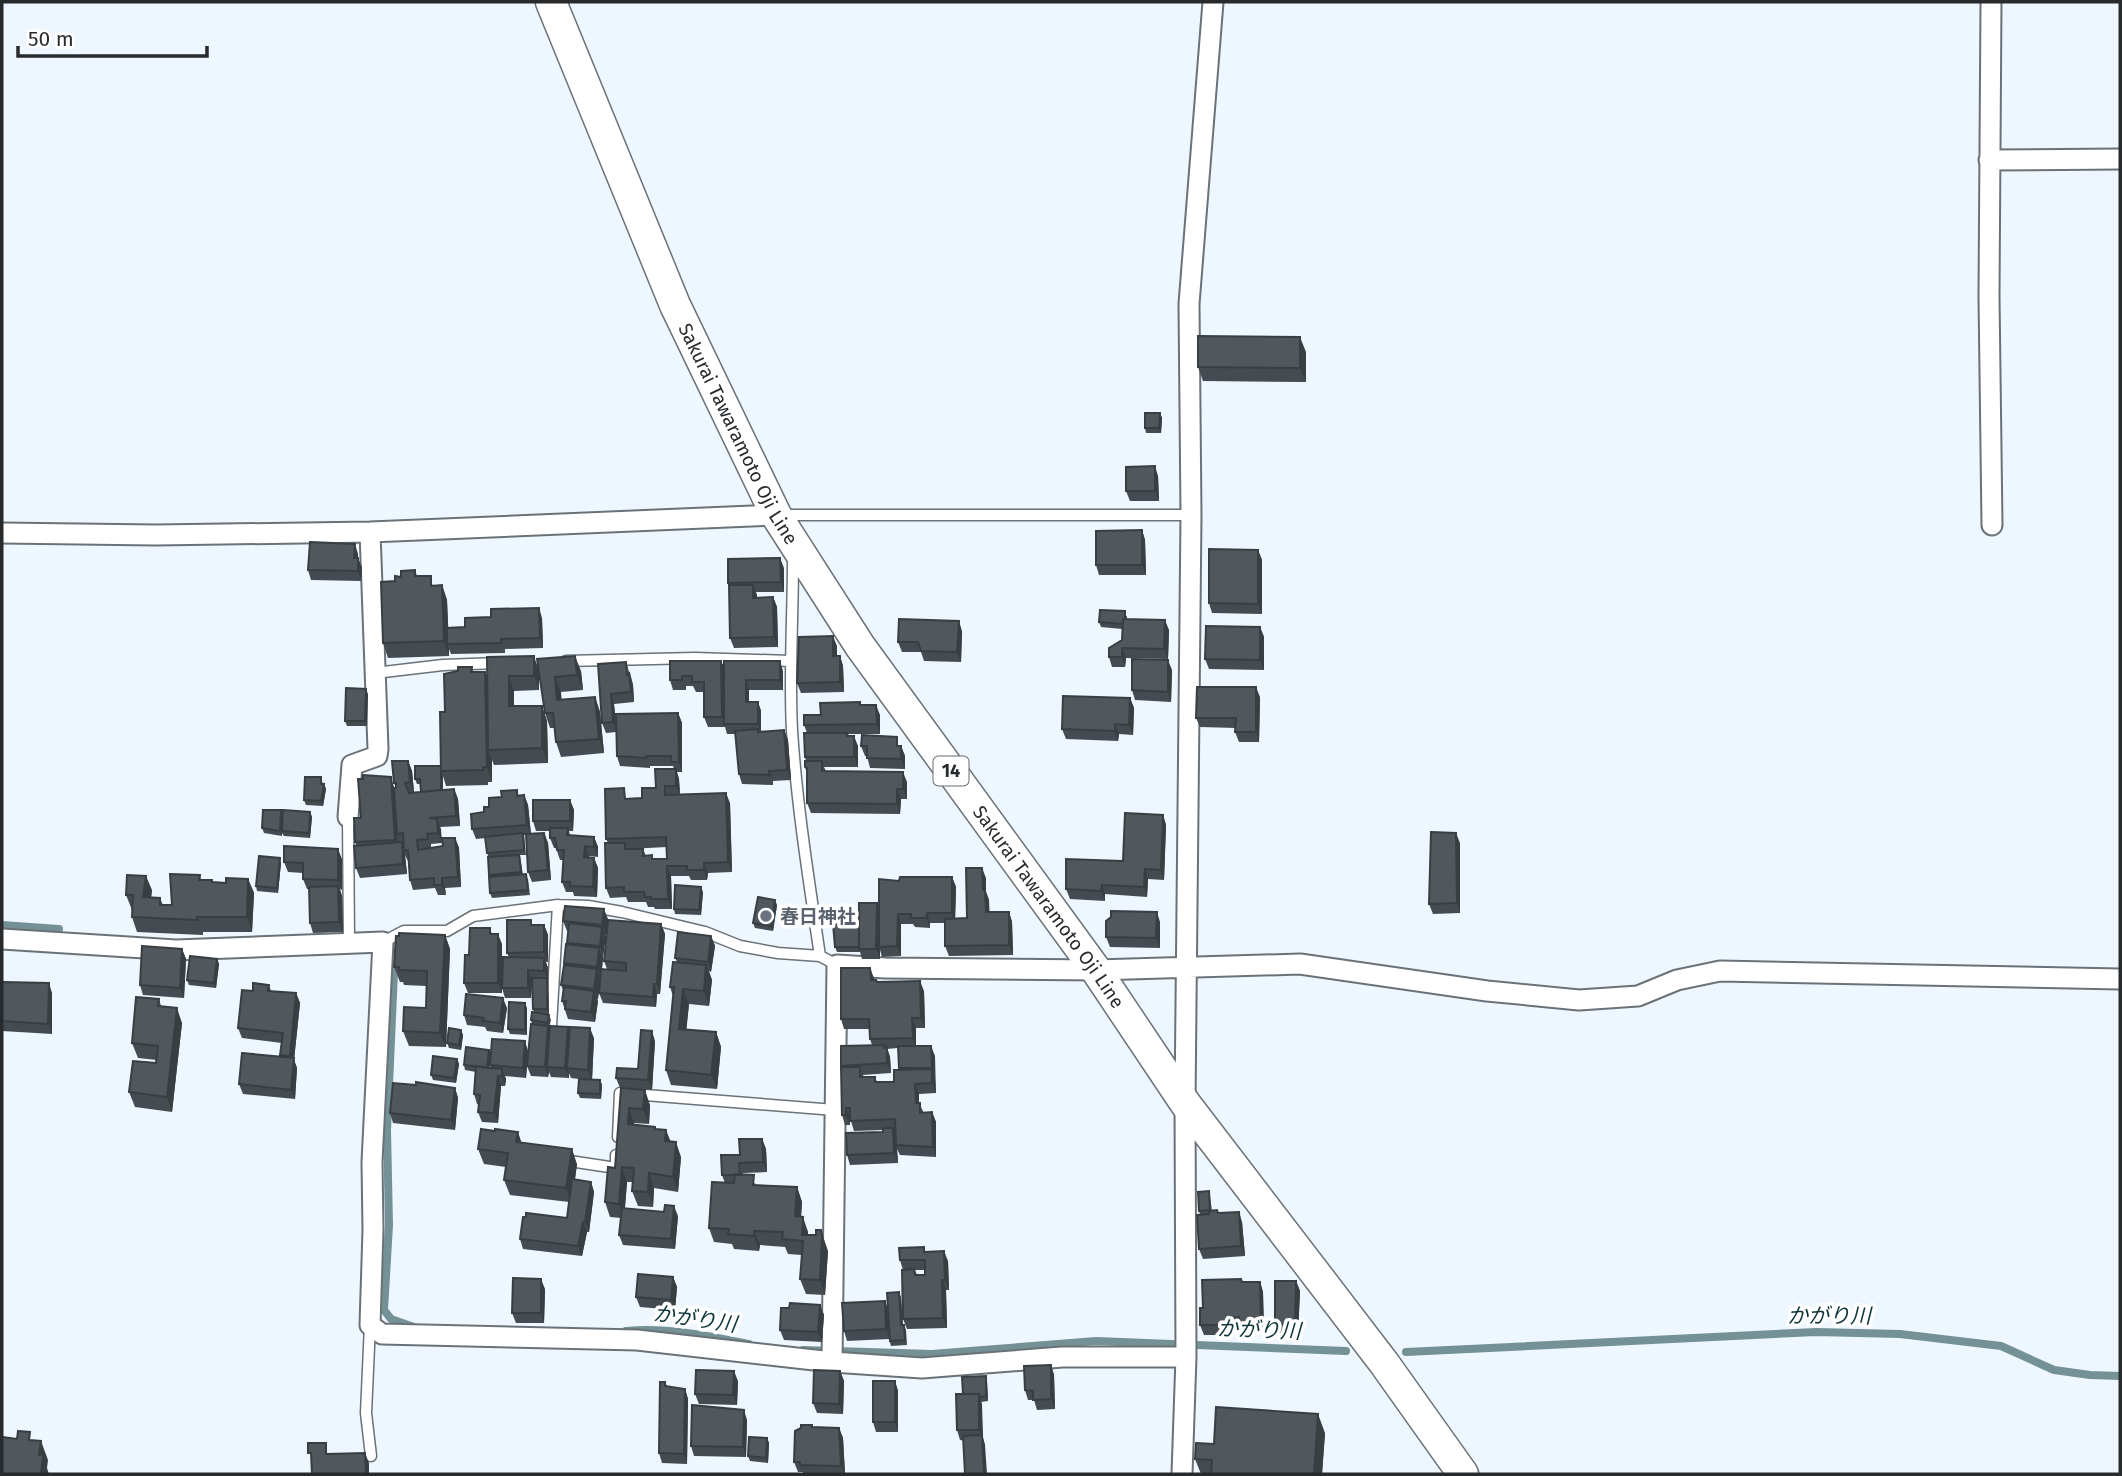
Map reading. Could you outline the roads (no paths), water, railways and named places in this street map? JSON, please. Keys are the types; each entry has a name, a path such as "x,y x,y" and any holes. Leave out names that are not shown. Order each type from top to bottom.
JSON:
{"main road":[{"name":"Sakurai Tawaramoto Oji Line","path":"551,2 675,306 776,515 860,646 1096,970 1185,1102 1384,1363 1463,1474"}],"street":[{"path":"1182,1474 1186,1357 1185,1102 1191,515 1189,304 1213,2"},
{"path":"1991,2 1989,160 1992,526"},
{"path":"1989,160 2120,159"},
{"path":"2,533 156,535 370,532 776,515"},
{"path":"348,817 352,765 377,756 378,750 370,532"},
{"path":"2,939 176,950 383,942 372,1162 370,1325 382,1334 637,1340 832,1362 922,1368 1062,1357 1186,1357"},
{"path":"832,1362 835,1110 828,960 885,968 1096,970 1300,964 1487,991 1579,1000 1637,996 1676,980 1720,971 2120,979"}],"lane":[{"path":"776,515 1191,515"},
{"path":"383,942 404,931 447,931 472,916 558,905 588,906 705,932 740,946 828,960 799,811 792,733 790,661 793,542"},
{"path":"555,662 695,658 790,661"},
{"path":"374,673 443,665 513,663"},
{"path":"348,817 349,943"},
{"path":"551,1026 558,905"},
{"path":"558,1159 616,1168 620,1094 835,1110"},
{"path":"370,1325 366,1413 371,1456"}],"waterway":[{"name":"かがり川","path":"2,925 59,929"},
{"name":"かがり川","path":"394,972 387,1130 389,1225 384,1310 391,1319 414,1327"},
{"name":"かがり川","path":"626,1331 672,1331 749,1344"},
{"name":"かがり川","path":"1406,1352 1816,1332 1900,1334 2001,1346 2054,1370 2120,1376"},
{"name":"かがり川","path":"803,1350 932,1354 1096,1341 1346,1351"}],"place":[{"name":"春日神社","path":"766,916"}]}
